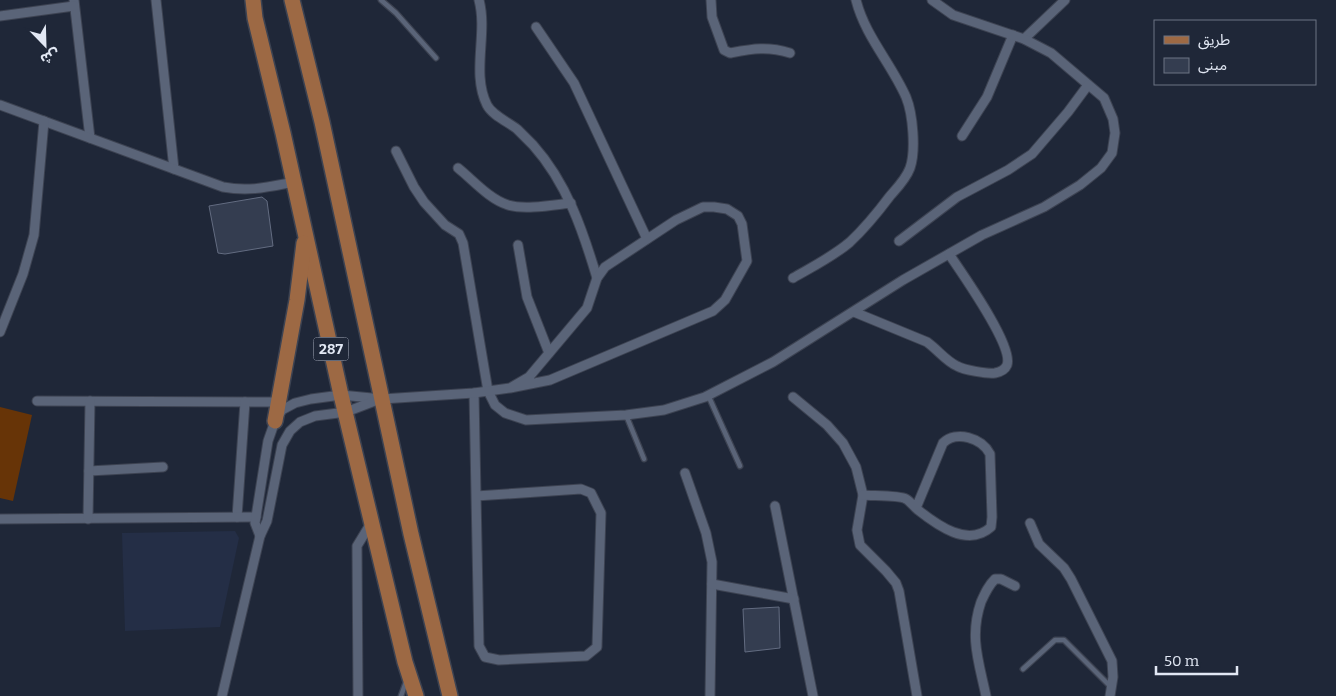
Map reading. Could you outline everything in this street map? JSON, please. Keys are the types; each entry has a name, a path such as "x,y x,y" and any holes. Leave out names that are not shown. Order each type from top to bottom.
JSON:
{"main road":[{"name":"287","path":"252,0 346,412 408,671 416,696"},
{"name":"287","path":"292,0 322,122 411,534 450,696"},
{"path":"275,421 297,300 305,232"}],"street":[{"path":"156,0 174,169"},
{"path":"479,0 482,22 481,83 488,108 517,129 534,146 552,171 571,203 585,237 597,278"},
{"path":"711,0 712,17 724,50 730,53 761,47 790,53"},
{"path":"793,278 848,243 888,200 910,169 912,129 907,100 896,75 870,36 860,16 856,0"},
{"path":"396,151 424,202 445,225 459,234 488,392 495,405 505,413 526,420 626,415 664,410 708,395 772,362 982,235 1044,207 1080,185 1102,168 1112,153 1115,133 1113,119 1104,98 1051,53 1024,39 953,15 935,0"},
{"path":"1024,39 1065,0"},
{"path":"0,16 74,3 90,138"},
{"path":"536,27 574,83 647,239"},
{"path":"962,136 987,97 1013,35"},
{"path":"898,241 957,197 1008,170 1032,154 1088,85"},
{"path":"0,105 223,187 256,190 294,182"},
{"path":"0,332 23,274 34,235 44,122"},
{"path":"458,168 497,200 510,206 571,203"},
{"path":"260,536 255,523 268,441 275,421 282,410 295,403 311,399 342,395 382,399 488,392 510,388 550,380 713,311 725,300 747,261 742,224 738,216 727,209 702,207 676,220 605,267 597,278 587,308 528,377 510,388"},
{"path":"518,245 527,297 549,353"},
{"path":"854,312 927,342 958,367 991,374 1000,372 1006,368 1008,359 1001,339 985,309 949,254"},
{"path":"474,393 476,496 479,646 485,657 499,660 586,656 591,653 597,646 601,513 591,493 581,489 476,496"},
{"path":"793,397 827,424 843,443 856,467 863,495 857,536 860,545 896,584 917,696"},
{"path":"222,696 260,536 267,521 282,445 290,431 300,422 315,416 346,412 382,399"},
{"path":"37,401 278,402"},
{"path":"88,519 90,401"},
{"path":"237,517 245,402"},
{"path":"863,495 906,499 916,508 952,533 964,535 978,534 986,531 991,527 992,518 990,454 986,447 969,438 954,436 947,439 943,443 916,508"},
{"path":"89,471 163,467"},
{"path":"685,473 706,533 712,562 710,696"},
{"path":"775,506 813,696"},
{"path":"0,519 256,517"},
{"path":"358,696 357,546 372,522"},
{"path":"1030,523 1039,544 1064,568 1071,579 1112,661 1110,691"},
{"path":"987,695 976,651 974,634 977,614 989,585 995,579 1001,579 1015,586"},
{"path":"712,584 794,599"}],"lane":[{"path":"381,0 396,13 436,58"},
{"path":"708,395 740,466"},
{"path":"626,415 644,459"},
{"path":"1022,669 1055,640 1064,640 1110,691"},
{"path":"401,696 408,671"}],"shaded area":[{"path":"0,407 32,415 13,501 0,498"},
{"path":"235,531 239,538 220,627 125,631 122,533"}],"building":[{"path":"262,197 267,201 273,246 225,254 218,253 209,206"},
{"path":"779,607 780,648 745,652 743,609"}]}
